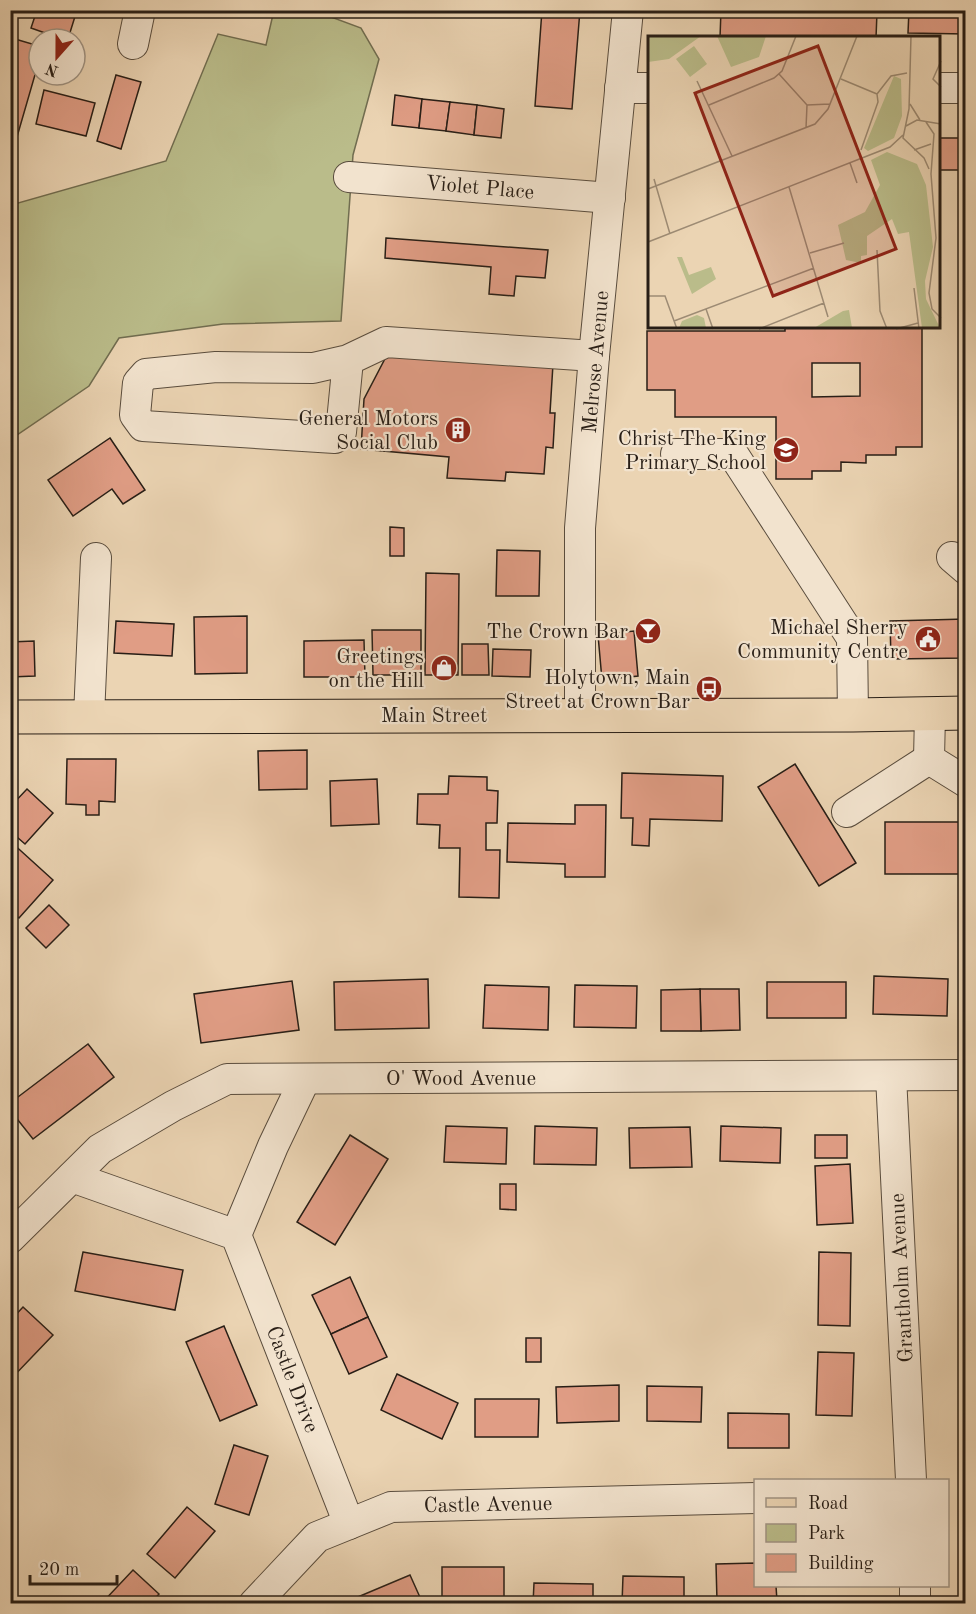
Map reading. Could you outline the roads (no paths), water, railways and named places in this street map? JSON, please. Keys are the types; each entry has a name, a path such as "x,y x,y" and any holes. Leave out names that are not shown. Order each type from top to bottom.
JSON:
{"main road":[{"name":"Main Street","path":"10,717 966,713"}],"street":[{"path":"133,44 140,10"},
{"name":"Melrose Avenue","path":"580,714 580,528 610,198 635,88 628,10"},
{"path":"940,88 966,88"},
{"name":"Violet Place","path":"349,177 610,198"},
{"path":"348,360 341,432 335,438 143,426 135,416 138,383 146,374 216,367 313,368 348,360 386,342 594,356"},
{"path":"676,454 733,454 852,638 853,715"},
{"path":"89,716 96,558"},
{"path":"929,759 930,714"},
{"path":"929,759 966,782"},
{"path":"847,812 929,759"},
{"name":"O' Wood Avenue","path":"10,1238 100,1149 173,1106 227,1079 966,1075"},
{"name":"Grantholm Avenue","path":"891,1076 911,1479"},
{"path":"72,1177 236,1235 273,1146 305,1079"},
{"name":"Castle Drive","path":"236,1235 349,1524"},
{"name":"Castle Avenue","path":"254,1604 317,1537 391,1507 754,1498"},
{"path":"915,1587 915,1604"}],"place":[{"name":"General Motors Social Club","path":"458,430"},
{"name":"Christ The King Primary School","path":"786,450"},
{"name":"The Crown Bar","path":"648,631"},
{"name":"Michael Sherry Community Centre","path":"928,639"},
{"name":"Greetings on the Hill","path":"444,668"},
{"name":"Holytown, Main Street at Crown Bar","path":"709,689"}]}
